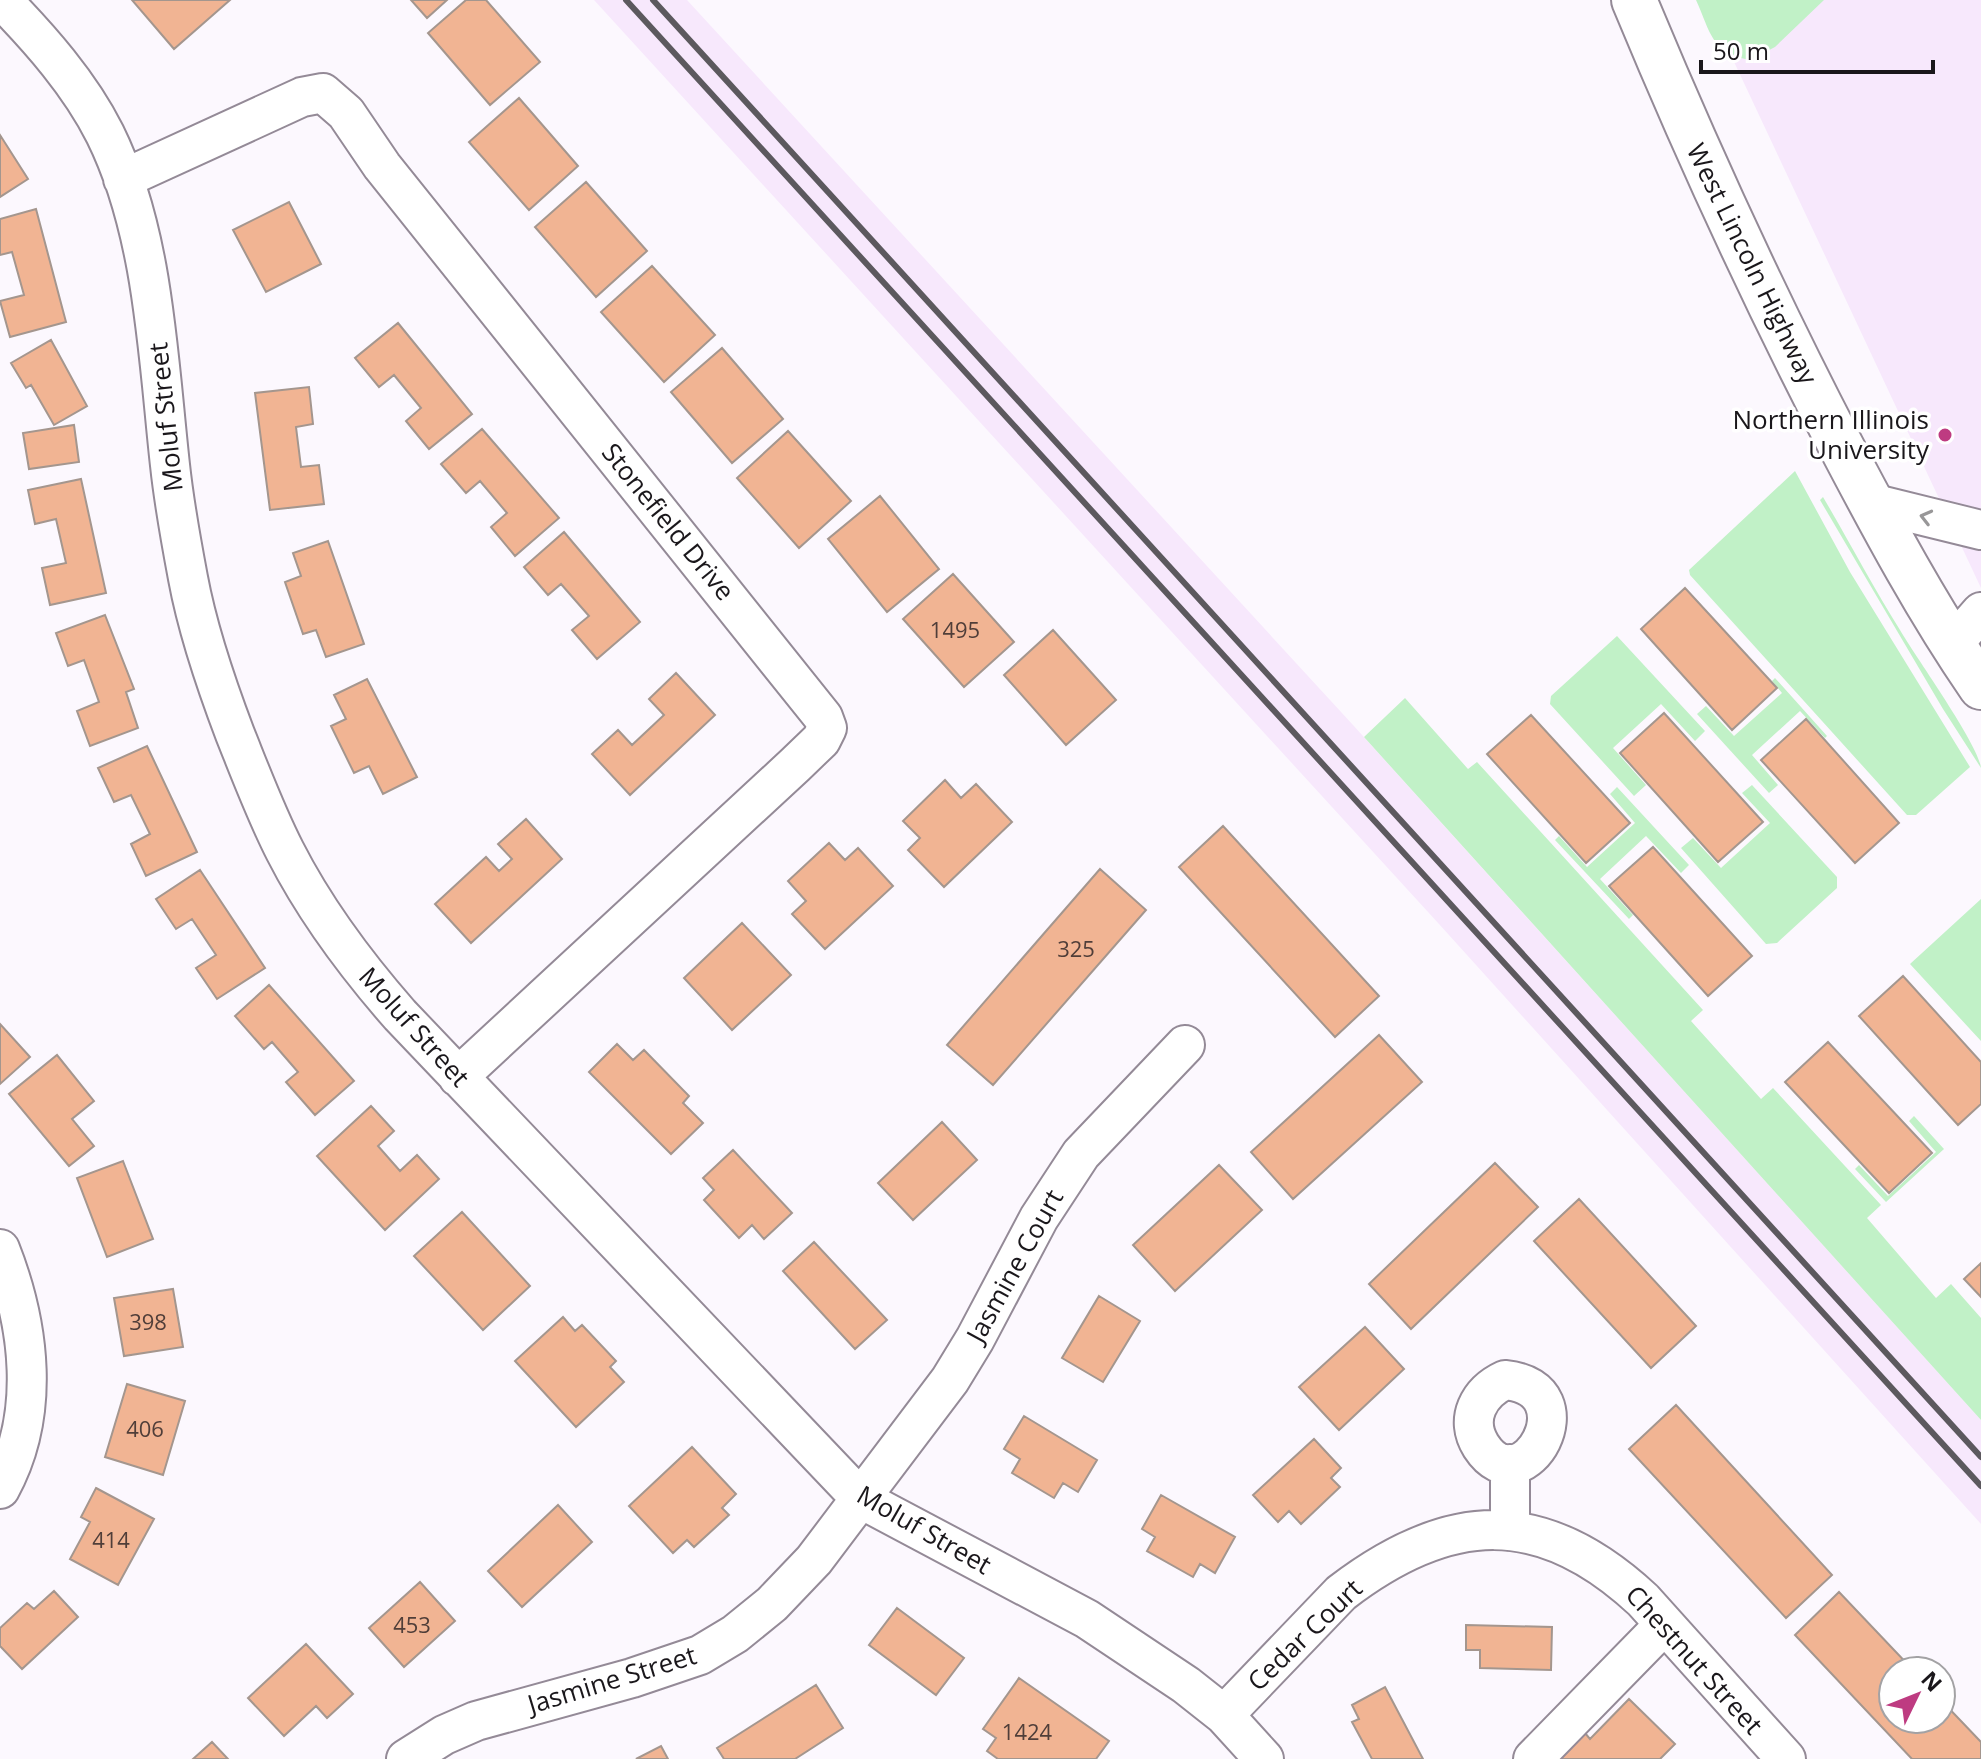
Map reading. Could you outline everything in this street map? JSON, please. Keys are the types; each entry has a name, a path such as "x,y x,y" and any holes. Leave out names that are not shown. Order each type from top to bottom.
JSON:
{"main road":[{"name":"West Lincoln Highway","path":"1634,0 1723,207 1809,386 1952,645 1981,687"}],"street":[{"name":"Moluf Street","path":"2,0 26,25 91,109 123,179 145,262 156,323 170,469 188,581 214,678 249,770 294,867 344,947 368,979 458,1077 861,1499 1087,1619 1186,1685 1224,1715 1264,1759"},
{"name":"Stonefield Drive","path":"123,179 302,97 323,93 346,113 382,166 823,717 827,728 821,740 458,1077"},
{"path":"1871,503 1981,530"},
{"path":"1952,645 1981,612"},
{"name":"Jasmine Court","path":"861,1499 950,1380 1039,1218 1081,1154 1185,1045"},
{"path":"0,1249 14,1284 25,1335 27,1387 14,1464 0,1489"},
{"path":"1510,1464 1510,1531"},
{"name":"Jasmine Street","path":"406,1759 444,1735 476,1721 632,1678 700,1655 735,1634 772,1604 814,1560 861,1499"},
{"name":"Cedar Court","path":"1224,1715 1341,1593 1361,1578 1409,1548 1440,1537 1466,1530 1510,1531"},
{"name":"Chestnut Street","path":"1510,1531 1544,1537 1620,1579 1786,1759"},
{"path":"1533,1759 1664,1625"}],"shaded area":[{"path":"594,0 687,0 1353,725 1981,1420 1981,1524 1439,924"},
{"name":"Northern Illinois University","path":"1705,0 1981,0 1981,588 1837,281"}],"green space":[{"path":"1696,0 1824,0 1775,47 1750,60 1737,57 1720,47 1709,32"},
{"path":"1795,471 1850,572 1970,767 1916,815 1907,815 1690,575 1689,570"},
{"path":"1823,497 1890,614 1970,740 1981,768 1820,500"},
{"path":"1617,636 1705,731 1695,741 1661,704 1613,748 1646,785 1634,796 1550,704 1551,696"},
{"path":"1775,678 1827,736 1825,738 1800,711 1752,755 1778,785 1769,793 1697,714 1706,706 1734,736 1782,693 1772,681"},
{"path":"1405,698 1468,769 1477,762 1703,1010 1691,1021 1761,1099 1773,1088 1881,1205 1867,1218 1936,1298 1951,1284 1981,1318 1981,1420 1364,737"},
{"path":"1752,785 1837,877 1837,888 1777,943 1766,944 1681,848 1693,838 1721,868 1770,823 1742,793"},
{"path":"1617,787 1689,865 1681,873 1646,836 1600,879 1633,915 1629,919 1555,840 1559,836 1587,867 1635,823 1610,794"},
{"path":"1981,899 1981,1041 1910,964"},
{"path":"1914,1116 1944,1149 1886,1202 1855,1169 1859,1165 1888,1196 1936,1152 1909,1121"}],"building":[{"path":"132,0 230,0 174,49"},
{"path":"411,0 447,0 427,18"},
{"path":"466,0 486,0 540,62 490,105 428,33"},
{"path":"519,98 578,166 529,210 469,142"},
{"path":"0,135 28,179 0,197"},
{"path":"586,182 647,251 596,297 535,227"},
{"path":"289,202 321,264 266,292 233,230"},
{"path":"36,209 66,322 10,337 0,301 24,295 12,252 0,255 0,219"},
{"path":"652,266 715,335 664,382 601,312"},
{"path":"398,323 472,414 429,449 406,421 421,408 394,375 379,387 355,358"},
{"path":"51,340 87,406 54,425 31,385 26,388 11,363"},
{"path":"722,348 783,419 732,463 671,392"},
{"path":"309,387 313,424 296,427 301,467 319,465 324,504 270,510 255,393"},
{"path":"74,425 79,462 29,469 23,433"},
{"path":"482,429 559,518 515,556 491,527 507,513 480,481 466,493 441,464"},
{"path":"788,431 851,501 799,548 737,478"},
{"path":"81,479 106,593 50,605 42,568 66,563 56,519 35,524 28,490"},
{"path":"880,496 939,569 887,612 828,539"},
{"path":"564,532 640,622 597,659 572,630 589,616 561,584 548,595 524,567"},
{"path":"328,541 364,644 326,657 316,630 303,634 285,582 301,576 293,553"},
{"path":"953,574 1014,642 964,687 903,619"},
{"path":"1685,588 1777,688 1732,730 1641,629"},
{"path":"105,615 134,689 126,692 138,728 90,746 77,711 99,702 84,660 68,666 56,633"},
{"path":"1053,630 1116,700 1066,745 1004,675"},
{"path":"676,673 715,715 630,795 592,754 618,730 632,745 664,715 649,699"},
{"path":"367,679 417,777 383,794 369,766 354,773 331,726 346,719 334,695"},
{"path":"1664,713 1763,822 1718,862 1620,753"},
{"path":"1531,715 1630,823 1586,863 1487,754"},
{"path":"1806,719 1899,823 1855,863 1761,760"},
{"path":"147,746 197,852 146,876 131,844 150,834 131,795 114,802 98,768"},
{"path":"945,780 961,798 976,784 1012,822 944,887 908,850 920,838 903,821"},
{"path":"526,819 562,859 471,943 435,904 486,857 499,871 512,859 498,844"},
{"path":"1223,826 1379,996 1335,1037 1179,867"},
{"path":"829,843 845,860 858,848 893,886 825,949 792,914 806,901 788,881"},
{"path":"1653,847 1752,956 1708,996 1609,886"},
{"path":"1100,869 1146,910 993,1085 947,1045"},
{"path":"200,870 265,968 217,999 196,968 216,955 192,919 176,929 156,899"},
{"path":"742,923 791,975 732,1030 684,978"},
{"path":"1903,976 1981,1062 1981,1104 1958,1125 1859,1016"},
{"path":"269,985 354,1081 315,1115 286,1082 298,1072 272,1042 264,1049 235,1016"},
{"path":"0,1024 30,1057 0,1084"},
{"path":"1379,1035 1422,1082 1293,1199 1251,1152"},
{"path":"1828,1042 1932,1153 1889,1193 1785,1082"},
{"path":"617,1044 633,1060 644,1050 689,1096 683,1103 703,1123 671,1154 589,1072"},
{"path":"57,1055 94,1101 72,1119 94,1146 69,1166 9,1094"},
{"path":"371,1106 394,1131 378,1146 400,1171 417,1155 439,1179 385,1230 317,1156"},
{"path":"942,1122 977,1160 913,1220 878,1183"},
{"path":"733,1150 792,1213 764,1239 752,1225 739,1238 704,1200 714,1190 703,1178"},
{"path":"123,1161 153,1239 107,1257 77,1178"},
{"path":"1495,1163 1538,1207 1411,1329 1369,1284"},
{"path":"1219,1165 1262,1210 1175,1291 1133,1245"},
{"path":"1579,1199 1696,1326 1651,1368 1534,1241"},
{"path":"462,1212 530,1286 483,1330 414,1256"},
{"path":"814,1242 887,1320 855,1349 783,1271"},
{"path":"1981,1263 1981,1297 1964,1279"},
{"path":"173,1289 183,1347 124,1356 114,1298"},
{"path":"1099,1296 1140,1321 1103,1382 1062,1358"},
{"path":"563,1317 575,1331 582,1325 616,1361 610,1367 624,1382 576,1427 515,1361"},
{"path":"1365,1327 1404,1369 1339,1430 1299,1387"},
{"path":"127,1384 185,1401 163,1475 105,1457"},
{"path":"1676,1405 1832,1575 1786,1618 1629,1449"},
{"path":"1024,1416 1097,1460 1078,1492 1063,1483 1054,1498 1012,1473 1020,1459 1004,1449"},
{"path":"1314,1439 1341,1468 1331,1478 1340,1487 1301,1524 1289,1511 1278,1522 1253,1495"},
{"path":"692,1447 736,1494 722,1508 729,1515 694,1547 687,1540 673,1553 629,1506"},
{"path":"96,1488 154,1519 118,1585 70,1559 90,1522 81,1517"},
{"path":"1161,1495 1235,1537 1215,1573 1200,1564 1193,1577 1147,1551 1155,1537 1142,1529"},
{"path":"558,1505 592,1542 522,1607 488,1571"},
{"path":"420,1582 455,1621 404,1667 369,1628"},
{"path":"54,1591 78,1617 22,1669 0,1646 0,1628 27,1603 34,1609"},
{"path":"1839,1592 1899,1655 1877,1655 1877,1722 1795,1635"},
{"path":"897,1608 964,1658 936,1695 869,1645"},
{"path":"1466,1625 1552,1627 1551,1670 1480,1668 1480,1650 1466,1650"},
{"path":"306,1644 353,1694 327,1718 316,1706 284,1736 248,1698"},
{"path":"1019,1678 1109,1741 1096,1759 998,1759 987,1751 996,1738 983,1729"},
{"path":"816,1685 843,1728 795,1759 724,1759 717,1748"},
{"path":"1385,1687 1423,1759 1372,1759 1352,1722 1359,1719 1352,1705"},
{"path":"1629,1699 1675,1744 1660,1759 1560,1759 1585,1733 1590,1739"},
{"path":"1957,1717 1981,1742 1981,1759 1912,1759 1889,1735 1957,1735"},
{"path":"212,1742 228,1759 193,1759"},
{"path":"661,1746 668,1759 636,1759"}],"railway":[{"path":"626,0 1981,1486"},
{"path":"653,0 1981,1457"}],"place":[{"name":"Northern Illinois University","path":"1945,435"}]}
